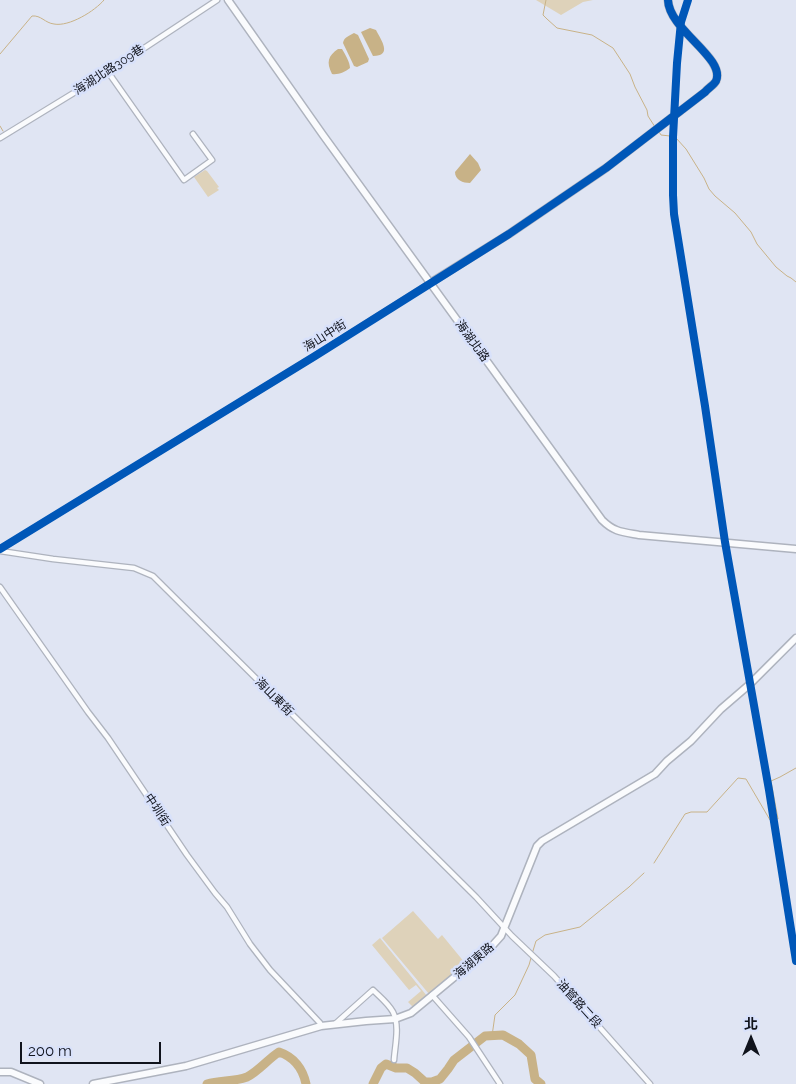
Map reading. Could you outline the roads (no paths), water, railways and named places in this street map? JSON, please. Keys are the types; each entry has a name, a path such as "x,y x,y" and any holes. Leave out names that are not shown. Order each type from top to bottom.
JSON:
{"street":[{"name":"海湖北路309巷","path":"0,138 108,72 217,0"},
{"name":"海湖北路","path":"228,0 323,135 602,520 609,527 619,532 639,535 796,549"},
{"name":"海山中街","path":"0,550 509,234 606,168 705,92 716,82 715,66 710,57 680,27 668,6 668,0"},
{"path":"108,72 184,180 212,160 193,134"},
{"name":"海山東街","path":"0,550 53,559 134,568 153,576 505,927"},
{"name":"中圳街","path":"0,587 108,738 187,855 227,907 250,944 270,970 322,1026"},
{"name":"海湖東路","path":"93,1084 186,1066 322,1026 396,1019 411,1014 501,936 537,846 542,841 655,774 796,638"},
{"name":"油管路二段","path":"505,927 560,982 650,1084"},
{"path":"335,1024 373,990 392,1011 396,1019 397,1030 394,1060"},
{"path":"432,995 470,1037 500,1084"},
{"path":"0,1072 11,1072 40,1084"}],"waterway":[{"path":"0,54 32,16 54,24 67,23 88,13 104,0"},
{"path":"546,0 543,15 557,28 592,35 613,48 630,74 648,116 655,127"},
{"path":"0,126 3,131"},
{"path":"658,130 661,135 670,136"},
{"path":"676,138 686,149 709,189 735,213 776,267 796,282"},
{"path":"654,863 685,814 707,812 738,778 746,779 770,820 778,819 771,781 796,768"},
{"path":"532,954 536,941 545,935 580,927 644,873"},
{"path":"492,1036 495,1015 515,995 531,958"},
{"path":"373,1084 381,1068 386,1064 396,1068 407,1068 425,1082 440,1079 454,1060 485,1036 503,1035 519,1044 531,1055 535,1079 541,1084"},
{"path":"207,1084 247,1077 256,1072 279,1052 297,1064 303,1073 306,1084"}]}
